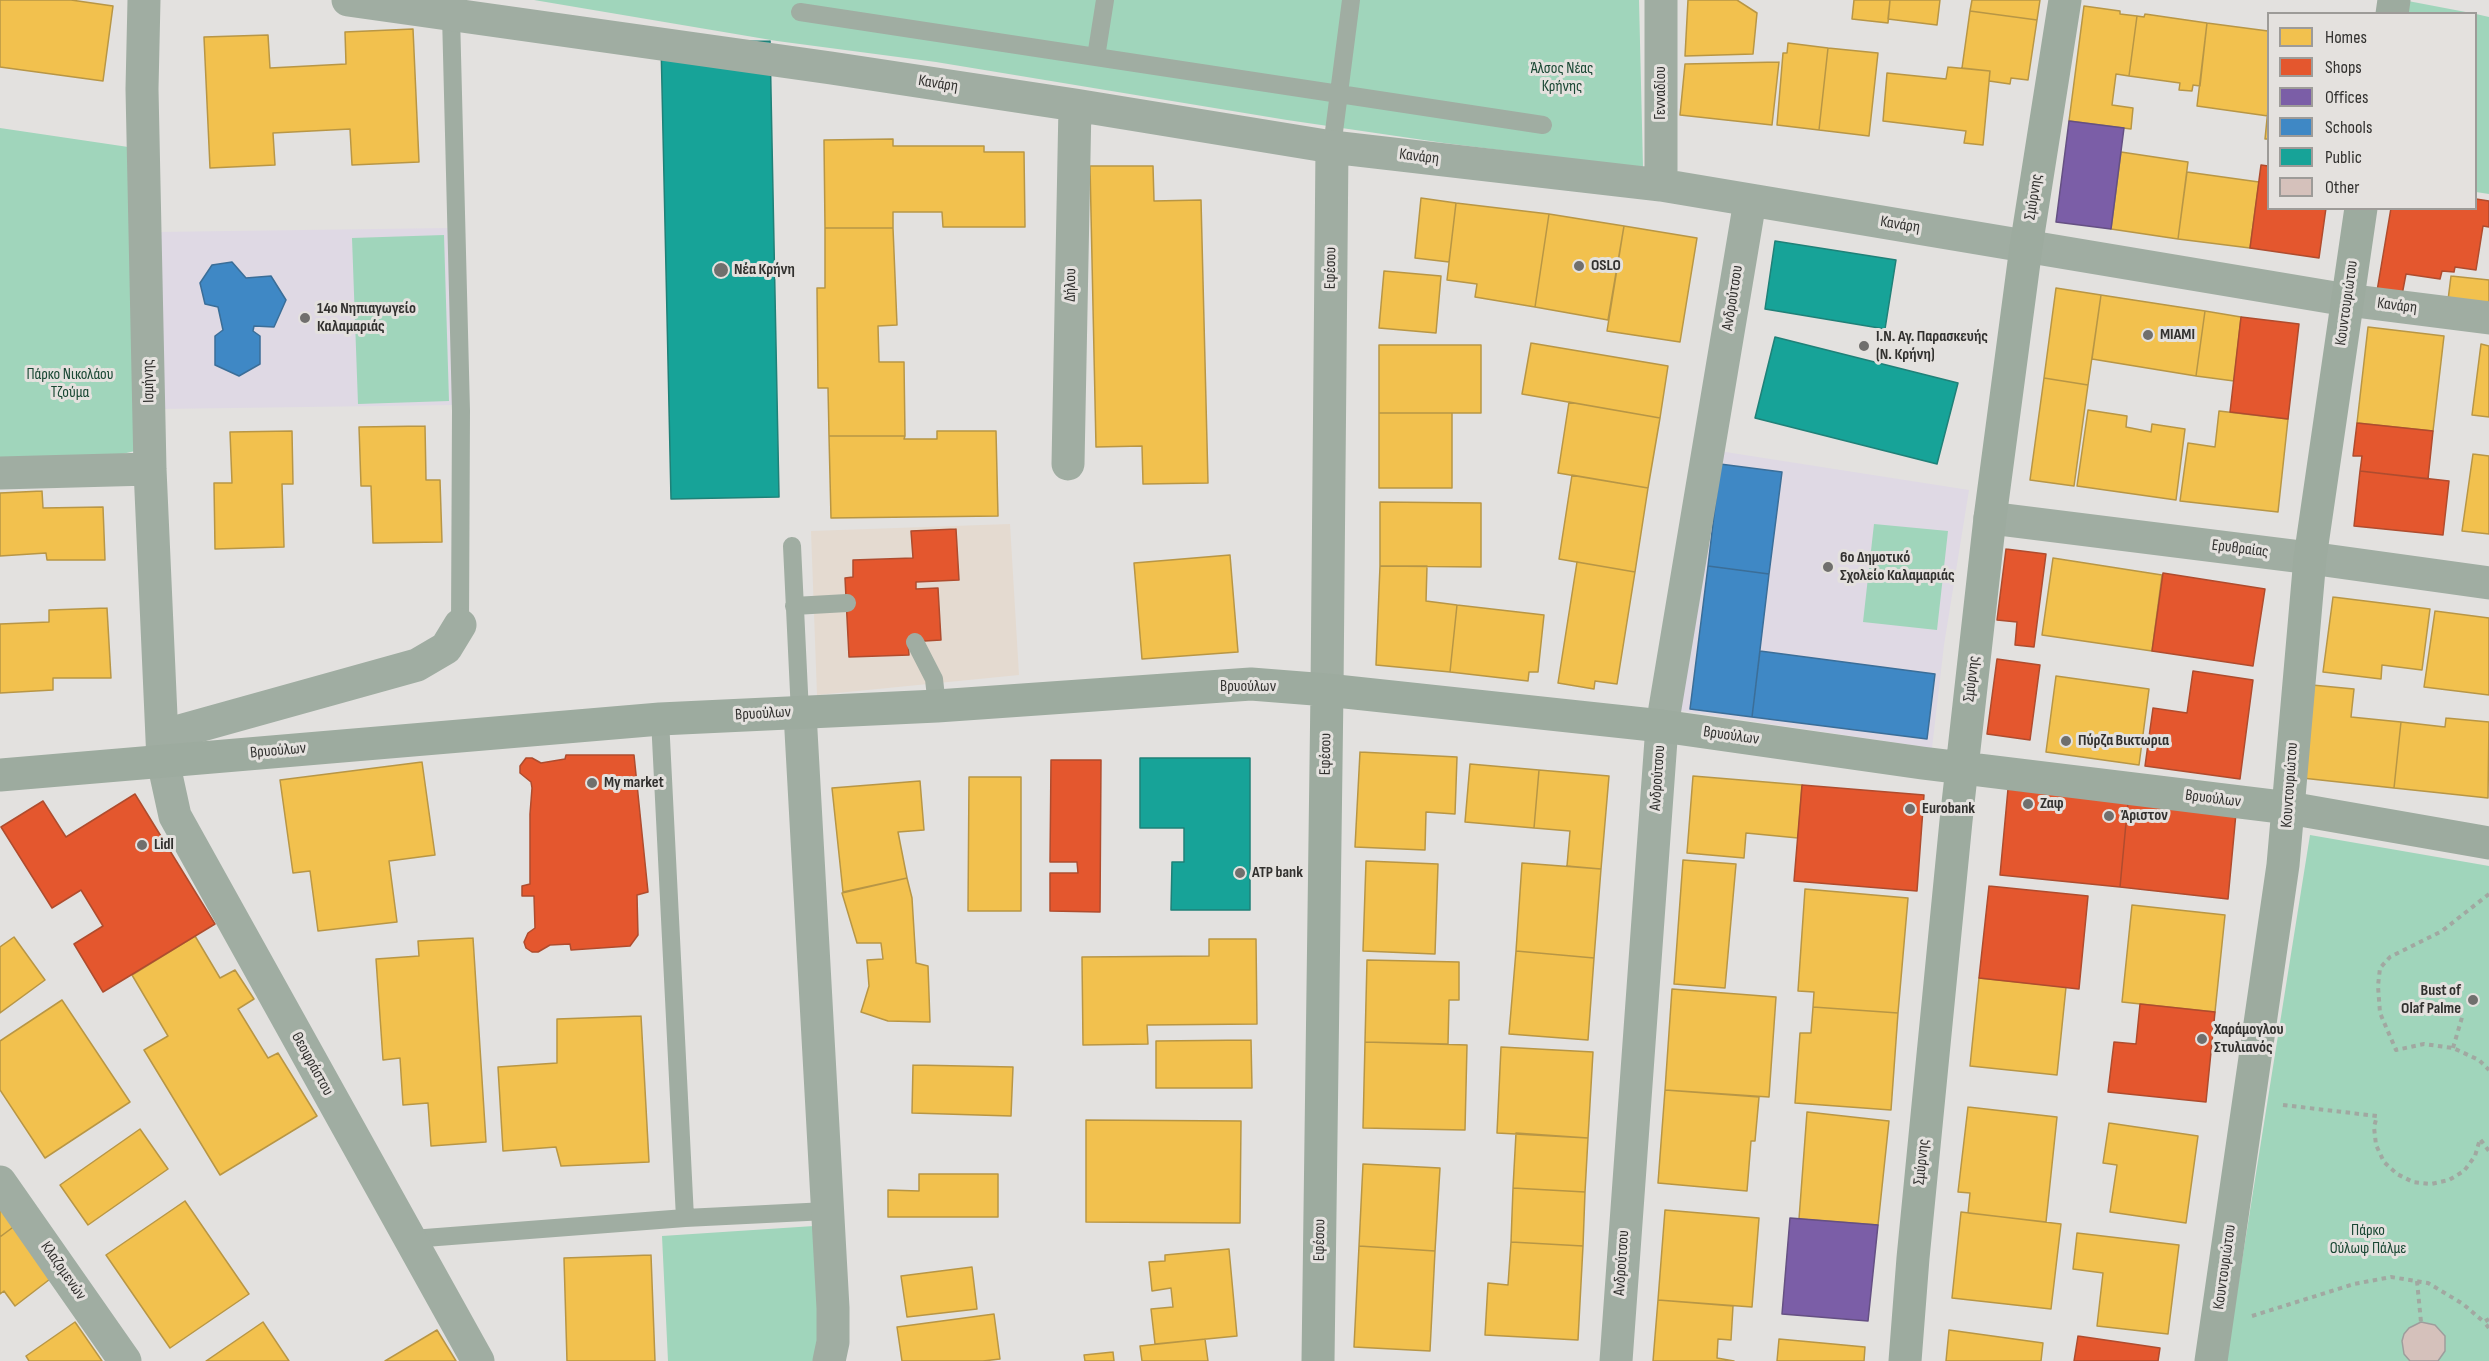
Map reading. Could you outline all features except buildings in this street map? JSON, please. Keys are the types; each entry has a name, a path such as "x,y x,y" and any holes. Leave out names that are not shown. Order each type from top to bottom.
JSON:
{"main road":[{"name":"Σμύρνης","path":"1905,1361 1913,1258 1962,767 1990,518 2026,247 2065,0"},
{"name":"Κουντουριώτου","path":"2211,1361 2283,865 2310,558 2361,210"},
{"name":"Βρυούλων","path":"0,775 162,748 660,719 937,706 1251,684 1662,726 2289,808 2489,843"},
{"name":"Εφέσου","path":"1318,1361 1327,690"}],"street":[{"name":"Ισμήνης","path":"144,0 142,89 150,469 162,748"},
{"name":"Κανάρη","path":"348,0 380,2 451,15 510,12 1332,147 1661,185 2347,300 2489,318"},
{"name":"Γενναδίου","path":"1661,0 1661,185"},
{"name":"Δήλου","path":"1068,464 1075,105"},
{"name":"Εφέσου","path":"1327,690 1332,147"},
{"name":"Ανδρούτσου","path":"1616,1361 1662,726 1750,201"},
{"path":"0,473 150,469"},
{"name":"Ερυθραίας","path":"1990,518 2310,558 2489,584"},
{"path":"162,748 417,665 446,648 460,626"},
{"path":"800,712 833,1308 833,1342 829,1361"},
{"name":"Θεοφράστου","path":"162,748 175,816 478,1361"},
{"name":"Κλαζομενών","path":"0,1182 125,1361"}],"lane":[{"path":"1096,57 1105,0"},
{"path":"1332,147 1351,0"},
{"path":"800,12 1543,125"},
{"path":"451,15 460,411 460,626"},
{"path":"792,546 800,712"},
{"path":"794,606 847,603"},
{"path":"915,642 934,679 937,706"},
{"path":"660,719 686,1218"},
{"path":"412,1239 686,1218 827,1211"}],"path":[{"path":"2489,894 2442,931 2390,957 2380,968 2378,986 2380,1013 2396,1050 2424,1044 2453,1048 2479,1060 2489,1070"},
{"path":"2453,1048 2463,1014"},
{"path":"2249,1100 2377,1116 2374,1127 2376,1145 2384,1162 2397,1174 2413,1182 2431,1184 2449,1180 2463,1170 2475,1156 2480,1139"},
{"path":"2480,1139 2489,1138"},
{"path":"2480,1139 2489,1151"},
{"path":"2216,1327 2354,1284 2391,1277 2428,1283 2463,1304 2489,1328"},
{"path":"2416,1281 2421,1322"},
{"path":"2484,1322 2489,1319"}],"shaded area":[{"name":"14ο Νηπιαγωγείο Καλαμαριάς","path":"450,228 453,405 159,409 156,232"},
{"name":"6ο Δημοτικό Σχολείο Καλαμαριάς","path":"1719,451 1969,490 1944,645 1932,748 1677,710"},
{"path":"1010,524 1019,675 817,695 811,531"}],"green space":[{"name":"Άλσος Νέας Κρήνης","path":"534,0 1639,0 1643,168 1444,143 1287,120 936,62 777,41"},
{"path":"2408,1 2466,12 2406,12"},
{"path":"2477,14 2489,17 2489,194 2477,192"},
{"name":"Πάρκο Νικολάου Τζούμα","path":"0,128 135,148 135,451 122,454 0,459"},
{"path":"444,235 449,401 358,404 352,238"},
{"path":"1874,524 1948,531 1937,630 1863,622"},
{"name":"Πάρκο Ούλωφ Πάλμε","path":"2310,835 2489,866 2489,1361 2226,1361"},
{"path":"814,1226 819,1340 816,1361 668,1361 662,1236"}],"place":[{"name":"OSLO","path":"1579,266"},
{"name":"Νέα Κρήνη","path":"721,270"},
{"name":"14ο Νηπιαγωγείο Καλαμαριάς","path":"305,318"},
{"name":"MIAMI","path":"2148,335"},
{"name":"Ι.Ν. Αγ. Παρασκευής (Ν. Κρήνη)","path":"1864,346"},
{"name":"6ο Δημοτικό Σχολείο Καλαμαριάς","path":"1828,567"},
{"name":"Πύρζα Βικτωρια","path":"2066,741"},
{"name":"My market","path":"592,783"},
{"name":"Ζαφ","path":"2028,804"},
{"name":"Eurobank","path":"1910,809"},
{"name":"Άριστον","path":"2109,816"},
{"name":"Lidl","path":"142,845"},
{"name":"ATP bank","path":"1240,873"},
{"name":"Bust of Olaf Palme","path":"2473,1000"},
{"name":"Χαράμογλου Στυλιανός","path":"2202,1039"}]}
